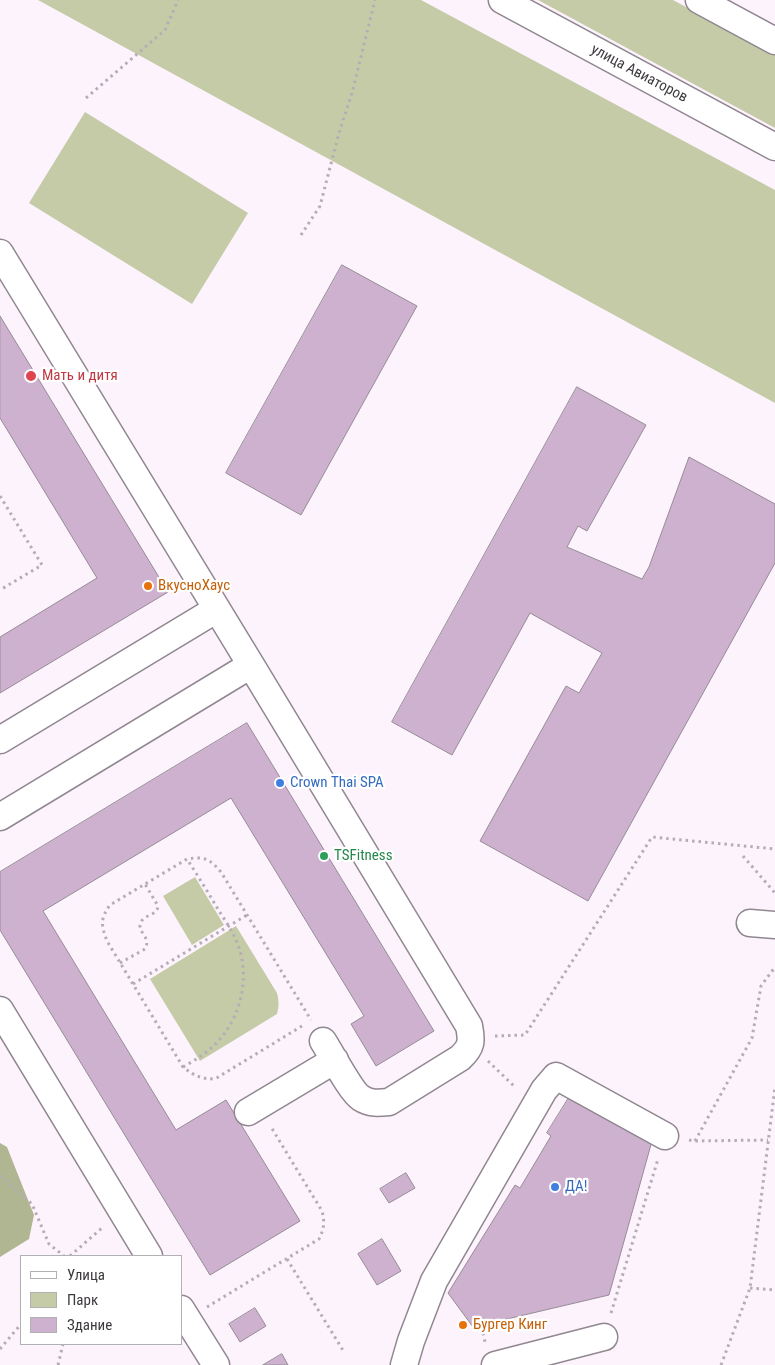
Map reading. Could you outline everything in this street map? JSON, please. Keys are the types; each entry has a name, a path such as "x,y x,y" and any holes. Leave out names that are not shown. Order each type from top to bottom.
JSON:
{"street":[{"name":"улица Авиаторов","path":"502,0 775,147"},
{"path":"700,0 775,41"},
{"path":"0,253 469,1026 471,1041 466,1052 460,1058 389,1102 369,1102 356,1094 323,1040 253,1109"},
{"path":"0,740 216,609"},
{"path":"0,817 251,666"},
{"path":"0,1010 148,1255"},
{"path":"404,1365 434,1281 544,1090 556,1076 665,1136"},
{"path":"194,1308 216,1365"},
{"path":"495,1365 529,1360 604,1337"}],"path":[{"path":"86,98 165,30 178,0"},
{"path":"301,234 320,206 338,134 352,93 376,0"},
{"path":"0,496 42,565 0,590"},
{"path":"471,1041 525,1035 652,837 775,849"},
{"path":"743,856 775,893"},
{"path":"197,857 212,862 221,872 323,1040 215,1079 198,1077 183,1067 120,963 102,929 104,913 110,906 145,884 187,859 197,857"},
{"path":"183,1067 205,1054 220,1040 232,1022 243,983 241,957 235,937 187,859"},
{"path":"120,963 145,949 147,945 147,940 140,929 140,925 142,921 156,912 158,906 145,884"},
{"path":"133,984 247,915"},
{"path":"768,1140 694,1141 752,1038 761,986 775,967"},
{"path":"471,1041 514,1086"},
{"path":"721,1365 750,1288 775,1087"},
{"path":"194,1308 319,1239 322,1232 324,1219 322,1211 253,1109"},
{"path":"604,1337 665,1136"},
{"path":"0,1176 32,1204 49,1244 63,1255"},
{"path":"71,1255 107,1223"},
{"path":"287,1258 344,1352"},
{"path":"750,1288 775,1290"},
{"path":"0,1349 20,1325"},
{"path":"58,1365 63,1345"}],"green space":[{"path":"38,0 421,0 775,190 775,403"},
{"path":"538,0 673,0 775,55 775,128"},
{"path":"85,112 248,213 192,304 29,203"},
{"path":"195,877 224,925 192,945 163,896"},
{"path":"236,926 277,993 277,1014 200,1061 150,979"},
{"path":"0,1143 7,1147 34,1215 29,1239 0,1257"}],"building":[{"path":"342,265 417,306 301,515 226,473"},
{"path":"0,316 168,592 0,693 0,637 97,578 0,418"},
{"path":"577,387 646,425 587,531 578,526 567,547 642,579 649,567 689,457 775,504 775,563 588,901 480,841 566,686 579,693 602,653 530,613 452,755 392,722"},
{"path":"247,723 434,1031 376,1066 351,1024 364,1016 231,798 43,911 176,1130 226,1100 300,1221 210,1275 0,930 0,872"},
{"path":"570,1096 652,1141 609,1295 473,1327 448,1293 515,1185 520,1188 551,1136 547,1133"},
{"path":"406,1173 415,1188 389,1203 380,1189"},
{"path":"382,1239 401,1271 377,1285 358,1254"},
{"path":"255,1308 266,1326 240,1342 229,1324"},
{"path":"282,1354 288,1365 263,1365"}],"place":[{"name":"Мать и дитя","path":"31,376"},
{"name":"ВкусноХаус","path":"148,586"},
{"name":"Crown Thai SPA","path":"280,783"},
{"name":"TSFitness","path":"324,856"},
{"name":"ДА!","path":"555,1187"},
{"name":"Бургер Кинг","path":"463,1325"}]}
